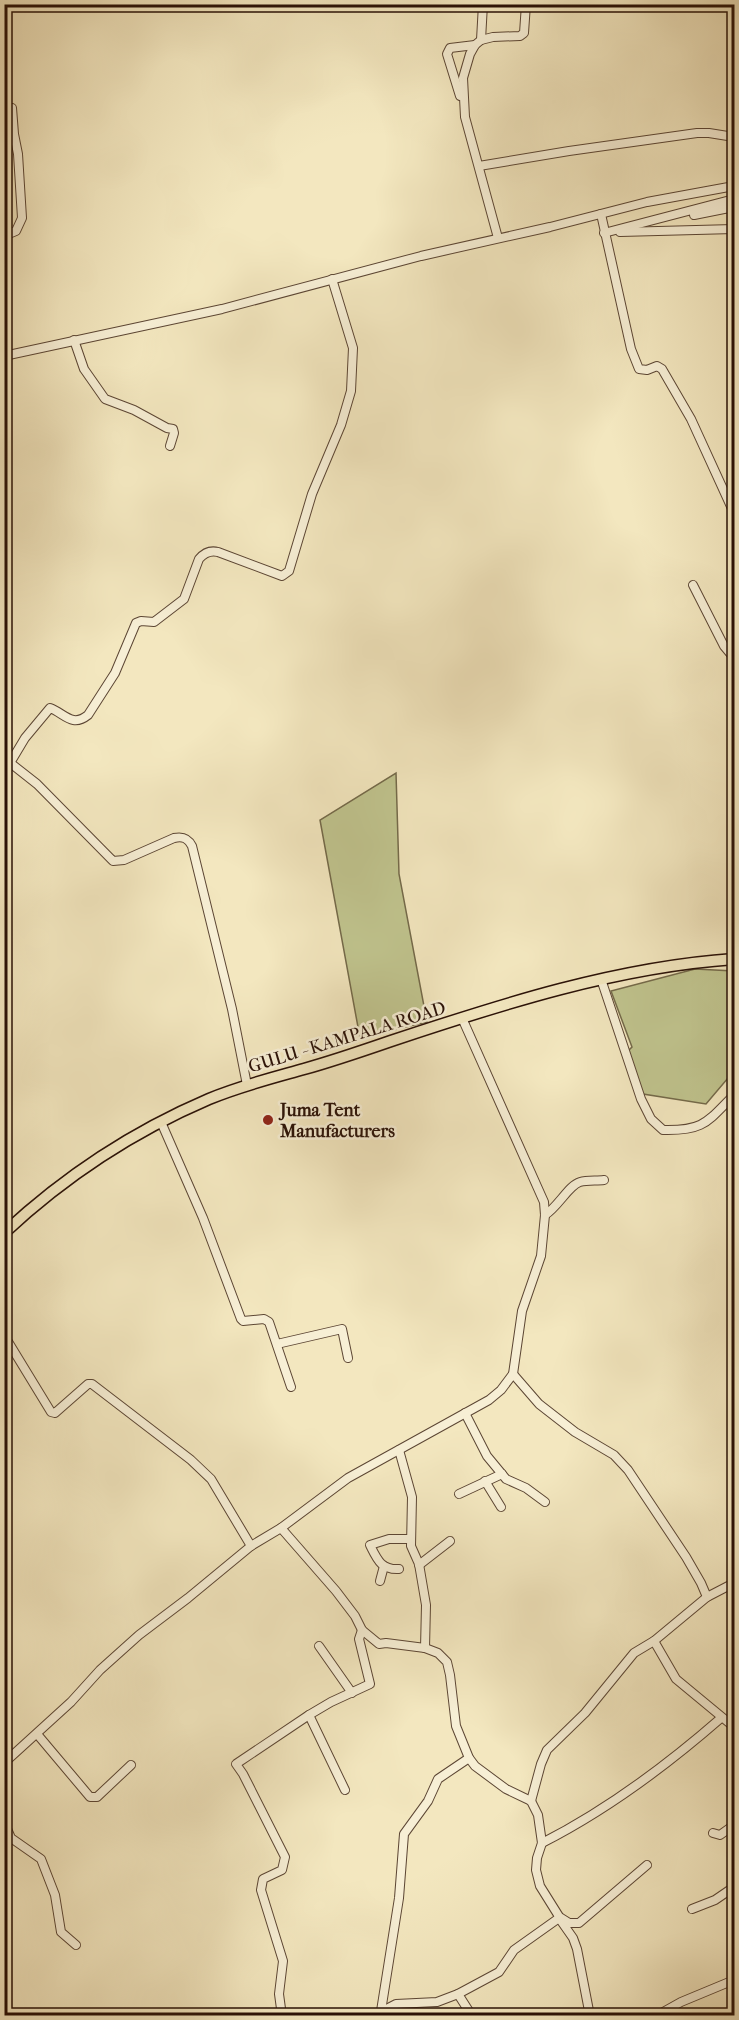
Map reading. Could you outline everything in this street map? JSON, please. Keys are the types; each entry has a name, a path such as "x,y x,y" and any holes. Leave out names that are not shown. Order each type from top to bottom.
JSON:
{"main road":[{"name":"GULU - KAMPALA ROAD","path":"4,1233 25,1213 87,1167 161,1122 210,1099 462,1018 601,979 700,961 735,959"}],"street":[{"path":"483,4 478,43 463,78 464,108 498,238"},
{"path":"464,108 447,54 450,48 478,43 493,37 520,36 524,33 526,4"},
{"path":"4,236 16,231 22,218 18,154 12,108"},
{"path":"480,166 697,133 735,137"},
{"path":"4,356 165,322 666,198 735,186"},
{"path":"604,233 735,199"},
{"path":"604,233 735,207"},
{"path":"601,214 630,342 639,369 647,370 657,366 662,369 731,496 735,513"},
{"path":"604,233 735,229"},
{"path":"248,1085 230,998 189,841 181,837 174,838 124,860 113,861 37,784 7,760 50,708 69,720 83,720 88,716 115,673 136,623 154,622 184,598 203,554 218,552 282,576 286,575 312,494 348,407 351,391 353,348 332,279"},
{"path":"74,340 84,369 105,399 173,429 170,446"},
{"path":"693,585 724,646 735,658"},
{"path":"601,979 640,1099 651,1119 663,1130 685,1131 706,1123 735,1095"},
{"path":"4,1763 71,1702 100,1670 139,1635 250,1546 281,1528 348,1478 489,1400 501,1390 513,1374 522,1311 542,1256 544,1202 462,1018"},
{"path":"161,1122 203,1218 241,1319 243,1321 264,1319 268,1321 291,1387"},
{"path":"545,1215 564,1198 571,1187 580,1182 604,1180"},
{"path":"277,1344 342,1329 348,1358"},
{"path":"4,1335 51,1412 55,1413 91,1384 191,1460 211,1479 250,1546"},
{"path":"513,1374 539,1404 575,1432 614,1455 628,1470 686,1557 707,1597"},
{"path":"465,1413 487,1456 506,1479 526,1488 545,1502"},
{"path":"399,1450 412,1497 411,1546 419,1565 426,1605 425,1648"},
{"path":"459,1494 502,1474"},
{"path":"485,1481 501,1507"},
{"path":"281,1528 336,1591 362,1630 379,1644 425,1648 438,1653 447,1662 456,1726 469,1758 475,1766 506,1789 531,1801 538,1815 542,1843 537,1857 536,1870 540,1886 573,1938 590,2016"},
{"path":"399,1569 389,1569 384,1566 370,1545 389,1539 411,1539"},
{"path":"419,1565 450,1541"},
{"path":"380,1581 384,1566"},
{"path":"531,1801 546,1750 585,1713 634,1653 654,1641 707,1597 735,1583"},
{"path":"282,2016 279,1994 283,1961 261,1890 263,1879 282,1870 285,1857 243,1773 236,1764 309,1715 370,1684 358,1639 362,1630"},
{"path":"654,1641 676,1680 735,1727"},
{"path":"320,1646 352,1693"},
{"path":"309,1715 345,1790"},
{"path":"542,1843 569,1830 647,1778 721,1718"},
{"path":"36,1734 90,1797 97,1797 131,1765"},
{"path":"377,2013 399,1898 404,1834 428,1802 438,1779 469,1758"},
{"path":"4,1822 11,1838 41,1859 53,1888 61,1932 76,1945"},
{"path":"713,1833 720,1835 735,1825"},
{"path":"559,1918 569,1923 579,1923 647,1865"},
{"path":"692,1909 715,1900 735,1887"},
{"path":"377,2013 396,2004 437,2002 458,1994 500,1972 514,1950 559,1918"},
{"path":"656,2016 702,1993 735,1980"},
{"path":"458,1994 472,2016"}],"green space":[{"path":"396,773 399,874 427,1022 360,1038 320,820"},
{"path":"695,969 734,971 734,1071 706,1104 643,1094 628,1051 632,1047 611,991"}],"place":[{"name":"Juma Tent Manufacturers","path":"268,1120"}]}
